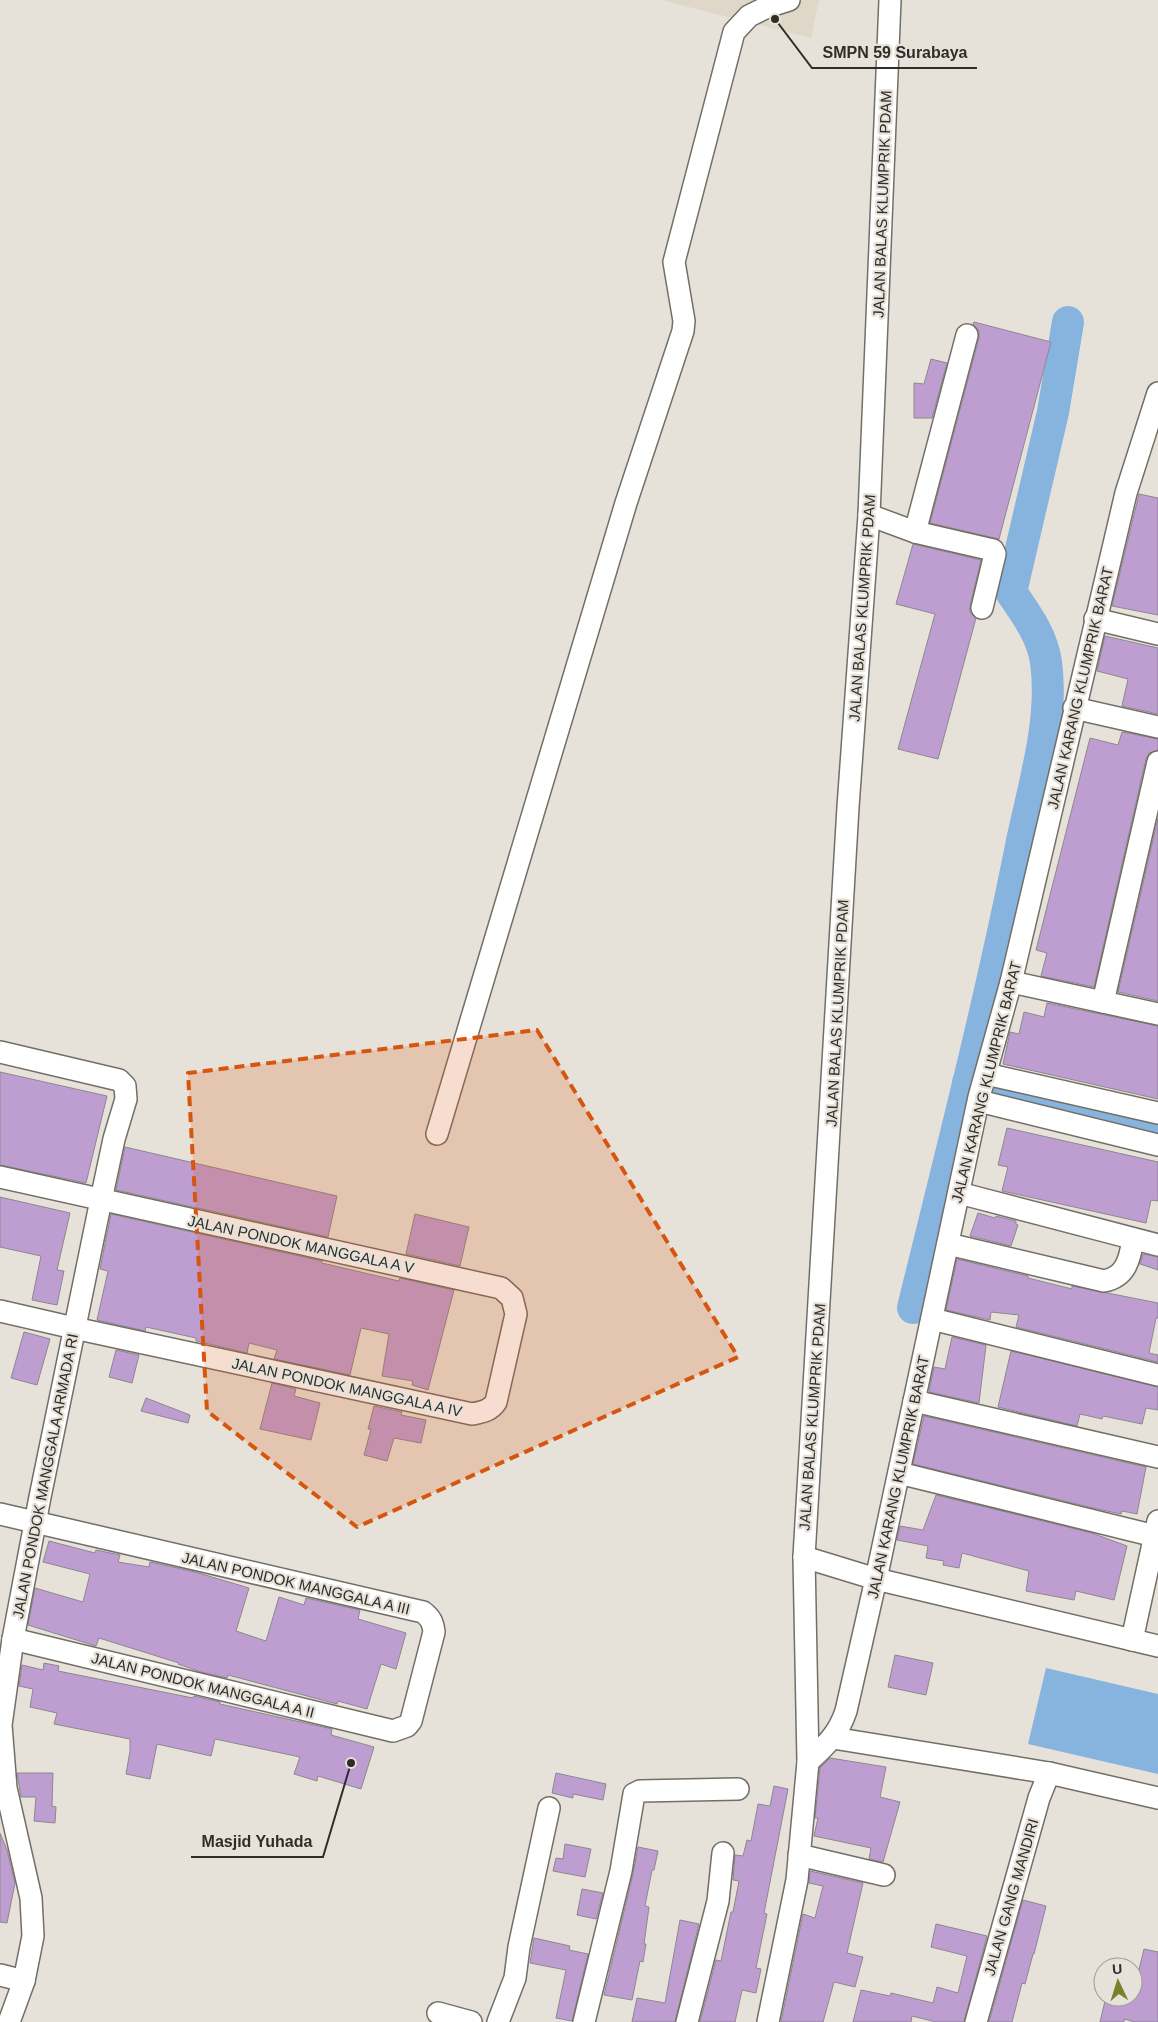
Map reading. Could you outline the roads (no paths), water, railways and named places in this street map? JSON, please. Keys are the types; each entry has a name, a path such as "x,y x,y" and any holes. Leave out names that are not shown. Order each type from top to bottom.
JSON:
{"street":[{"path":"436,1134 626,503 683,332 684,321 674,262 734,32 749,16 767,7 789,0"},
{"name":"JALAN BALAS KLUMPRIK PDAM","path":"768,2022 797,1880 808,1762 804,1558 848,807 869,515 890,0"},
{"path":"915,532 967,335"},
{"name":"JALAN KARANG KLUMPRIK BARAT","path":"808,1762 833,1738 841,1726 846,1711 870,1576 899,1473 982,1088 1011,982 1126,493 1158,393"},
{"path":"869,515 915,532 993,550 995,554 982,608"},
{"path":"1096,619 1158,634"},
{"path":"1074,708 1158,727"},
{"path":"1103,1002 1158,762"},
{"path":"1011,982 1158,1014"},
{"name":"JALAN PONDOK MANGGALA ARMADA RI","path":"0,1052 119,1080 125,1086 126,1100 114,1140 74,1328 13,1639 1,1725 6,1810 31,1898 32,1936 24,1981 9,2022"},
{"path":"982,1088 1158,1113"},
{"path":"982,1088 1158,1145"},
{"name":"JALAN PONDOK MANGGALA A V","path":"0,1177 501,1288"},
{"path":"959,1193 1158,1245"},
{"path":"948,1244 1104,1281 1114,1279 1123,1272 1130,1256 1133,1239"},
{"name":"JALAN PONDOK MANGGALA A IV","path":"0,1310 74,1328 472,1414 493,1408 496,1402 516,1314 512,1298 501,1288"},
{"path":"932,1319 1158,1375"},
{"path":"914,1401 1158,1457"},
{"path":"899,1473 1156,1529 1132,1640"},
{"name":"JALAN PONDOK MANGGALA A III","path":"0,1514 423,1612 430,1617 434,1626 434,1632 411,1721 407,1726 393,1730"},
{"path":"804,1558 870,1576 1158,1646"},
{"name":"JALAN PONDOK MANGGALA A II","path":"13,1639 393,1730"},
{"path":"833,1738 1048,1775 1158,1798"},
{"name":"JALAN GANG MANDIRI","path":"976,2022 1048,1775"},
{"path":"584,2022 621,1871 634,1794 640,1791 738,1789"},
{"path":"498,2022 515,1978 518,1946 549,1808"},
{"path":"687,2022 718,1901 723,1853"},
{"path":"800,1855 884,1875"},
{"path":"0,1975 24,1981"},
{"path":"438,2013 471,2022"}],"water":[{"path":"1046,1668 1158,1694 1158,1774 1028,1744"}],"waterway":[{"path":"913,1308 984,1017 1042,752 1048,684 1046,662 1041,643 1033,625 1011,592 1053,412 1068,322"},
{"path":"968,1083 999,1092 1158,1123"}],"place":[{"name":"SMPN 59 Surabaya","path":"775,19"},
{"name":"Masjid Yuhada","path":"351,1763"}]}
